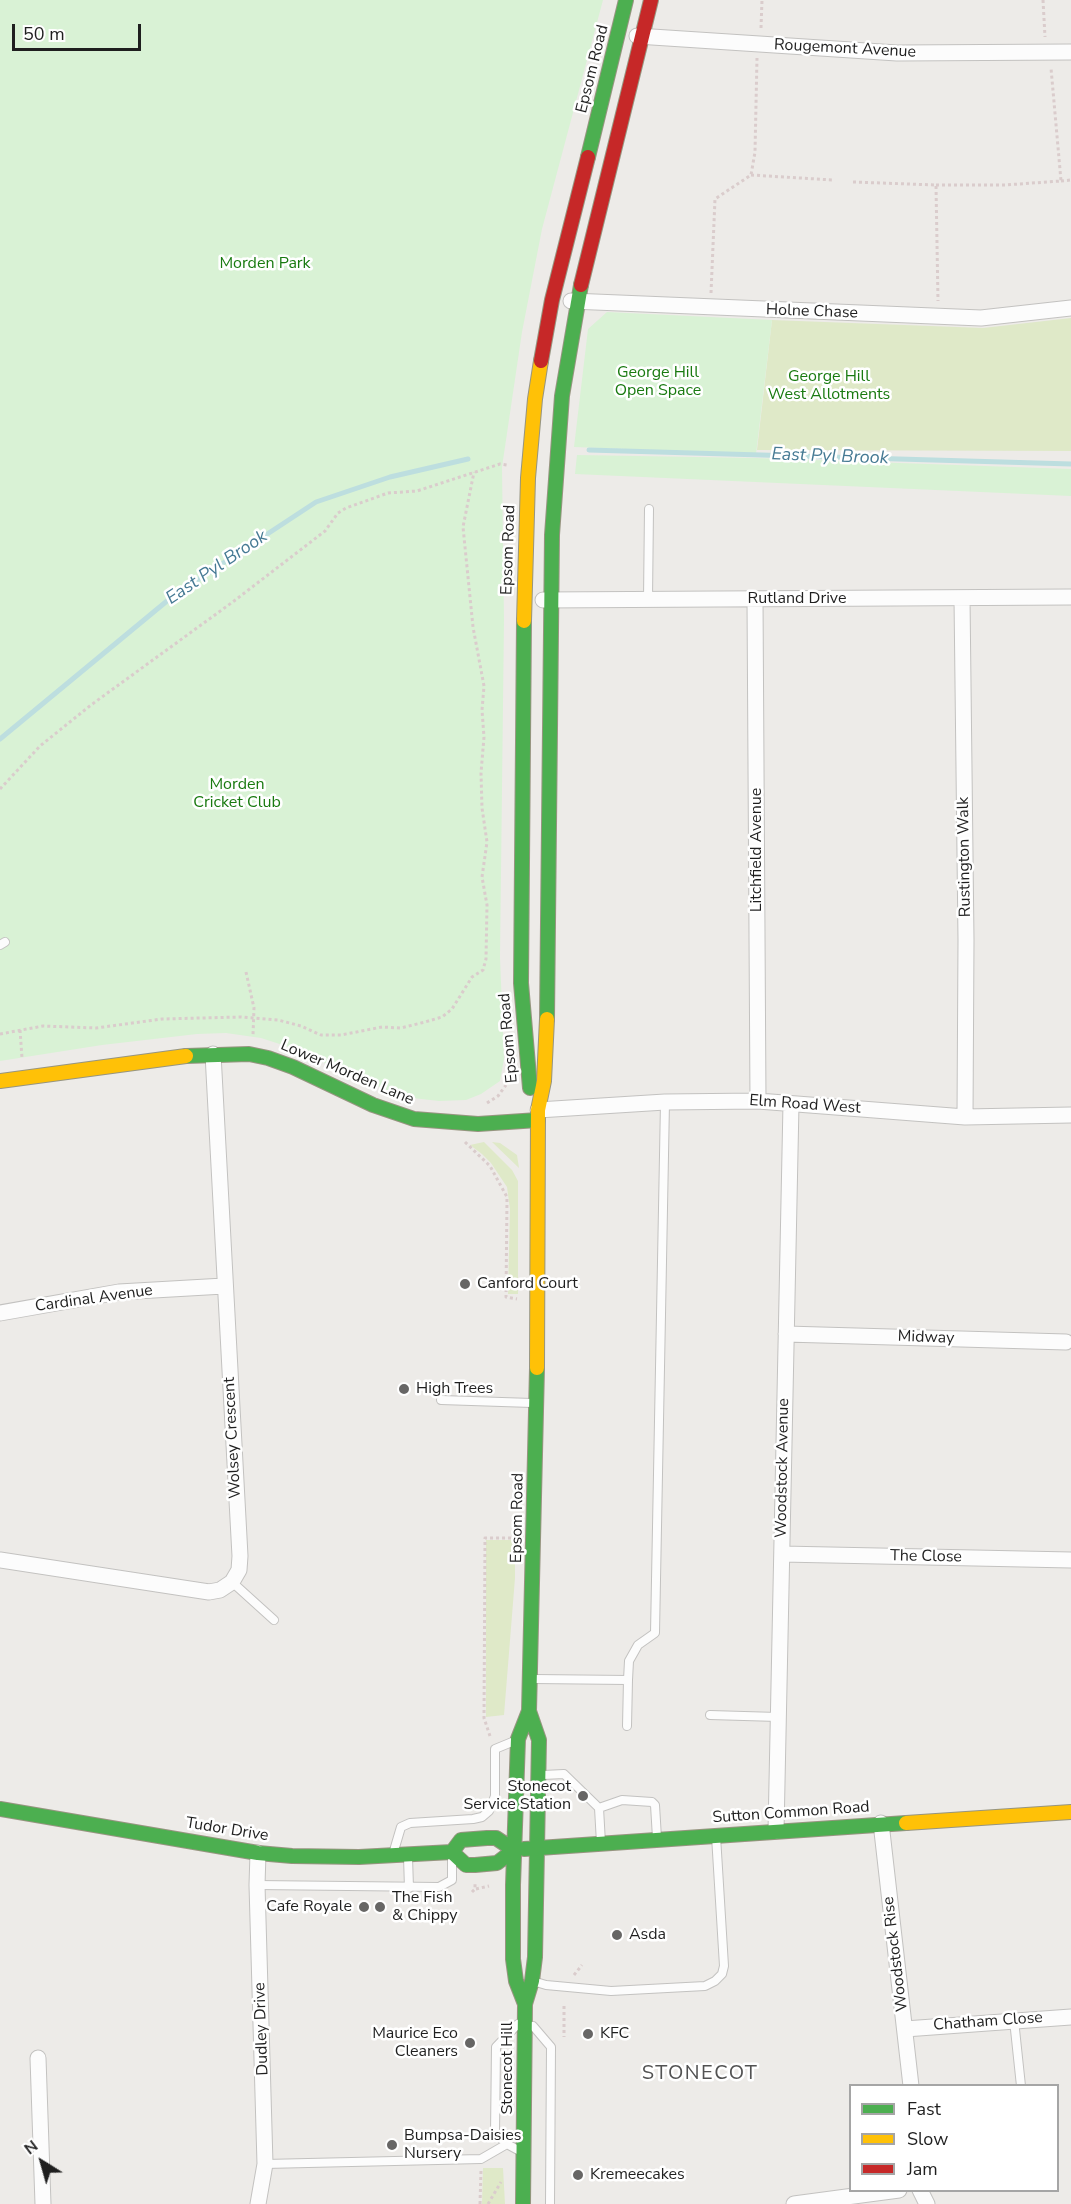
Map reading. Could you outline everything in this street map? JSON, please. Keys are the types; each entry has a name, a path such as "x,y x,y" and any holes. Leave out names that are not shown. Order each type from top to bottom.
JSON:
{"main road":[{"name":"Epsom Road","path":"538,1115 528,1082 521,983 524,601 528,478 535,399 552,300 626,0"},
{"name":"Epsom Road","path":"514,1850 518,1739 529,1711 537,1404 538,1115 544,1081 549,983 550,599 562,396 577,302 644,37 651,0"},
{"name":"Lower Morden Lane","path":"0,1081 170,1057 249,1054 293,1067 373,1105 414,1119 478,1124 538,1115"},
{"name":"Epsom Road","path":"529,1711 539,1740 537,1848"},
{"name":"Tudor Drive","path":"0,1809 258,1853 326,1857 452,1852 466,1865 497,1863 514,1850 496,1838 487,1838 461,1840 452,1852"},
{"name":"Sutton Common Road","path":"514,1850 881,1823 1071,1812"},
{"name":"Stonecot Hill","path":"523,2204 525,2011 535,1957 537,1848"},
{"name":"Stonecot Hill","path":"514,1850 513,1959 516,1981 525,2011"}],"street":[{"name":"Rougemont Avenue","path":"618,36 897,53 1048,54 1071,52"},
{"name":"Holne Chase","path":"552,300 981,318 1071,308"},
{"name":"Rutland Drive","path":"524,601 550,599 1071,597"},
{"name":"Rustington Walk","path":"962,598 966,940 964,1117"},
{"name":"Litchfield Avenue","path":"755,600 758,1101"},
{"name":"Wolsey Crescent","path":"213,1054 240,1556 239,1570 232,1582"},
{"name":"Elm Road West","path":"538,1115 665,1102 758,1101 964,1117 1071,1115"},
{"name":"Woodstock Avenue","path":"776,1831 791,1104"},
{"name":"Cardinal Avenue","path":"0,1313 119,1293 224,1286"},
{"name":"Midway","path":"786,1334 1066,1342"},
{"name":"The Close","path":"782,1554 1071,1560"},
{"path":"0,1560 209,1592 220,1590 232,1582"},
{"name":"Woodstock Rise","path":"881,1823 911,2084"},
{"name":"Dudley Drive","path":"258,1853 265,2164 258,2204"},
{"name":"Chatham Close","path":"904,2029 1071,2017"},
{"path":"38,2058 43,2204"},
{"path":"794,2204 884,2192"}],"lane":[{"path":"648,600 649,509"},
{"path":"627,1726 629,1661 638,1645 655,1633 665,1102"},
{"path":"441,1400 537,1404"},
{"path":"232,1582 274,1620"},
{"path":"530,1679 628,1680"},
{"path":"710,1715 778,1717"},
{"path":"393,1855 401,1827 410,1823 482,1817 489,1811 495,1796 495,1749 518,1739 539,1740"},
{"path":"539,1776 564,1774 599,1808 601,1844"},
{"path":"599,1808 622,1800 652,1802 655,1805 658,1840"},
{"path":"516,1981 611,1991 705,1986 715,1982 722,1974 724,1966 716,1836"},
{"path":"257,1885 439,1887 452,1880 452,1852"},
{"path":"408,1854 409,1888"},
{"path":"524,2153 507,2144 495,2133 496,2047 525,2011 551,2047 550,2204"},
{"path":"1014,2020 1021,2084"},
{"path":"265,2164 481,2159 507,2144"}],"path":[{"path":"751,175 755,153 762,0"},
{"path":"1043,0 1060,181"},
{"path":"710,307 715,199 751,175 833,180"},
{"path":"853,182 1005,185 1071,180"},
{"path":"936,185 938,316"},
{"path":"0,789 14,772 48,740 116,686 234,601 325,531 338,513 374,496 402,490 417,491 500,464 514,466"},
{"path":"0,1034 43,1026 96,1028 162,1019 254,1018 278,1020 301,1026 321,1035 341,1035 382,1027 401,1028 442,1017 452,1009 472,977 483,970 486,959 487,905 483,877 487,842 482,808 481,774 484,686 472,627 463,527 474,472"},
{"path":"246,972 253,1001 254,1018 249,1054"},
{"path":"20,1030 24,1078"},
{"path":"480,1105 498,1096 507,1080"},
{"path":"464,1141 490,1166 507,1197 506,1297 522,1300"},
{"path":"490,1736 484,1718 485,1538 519,1537"},
{"path":"475,1889 489,1886"},
{"path":"570,1975 576,1975 582,1965"},
{"path":"564,2006 564,2037"},
{"path":"480,2204 481,2159"},
{"path":"488,2204 502,2181 508,2179"}],"green space":[{"name":"Morden Park","path":"0,0 603,0 542,229 522,332 502,467 504,620 500,957 504,1059 500,1081 481,1094 466,1100 439,1101 404,1097 295,1049 261,1038 226,1033 102,1045 0,1061"},
{"name":"George Hill Open Space","path":"607,312 772,320 756,454 574,447 588,329"},
{"name":"George Hill West Allotments","path":"1071,318 1071,451 757,450 772,320 983,328"},
{"path":"577,455 756,458 1071,469 1071,496 575,474"},
{"path":"484,1142 512,1170 518,1181 518,1294 508,1294 510,1209 507,1187 491,1163 470,1145"},
{"path":"492,1142 500,1143 517,1155 519,1168"},
{"path":"486,1540 515,1540 515,1578 504,1715 486,1717"},
{"path":"483,2168 503,2168 505,2204 482,2204"}],"waterway":[{"name":"East Pyl Brook","path":"589,450 1071,464"},
{"name":"East Pyl Brook","path":"0,739 173,596 316,502 390,477 468,459"}],"traffic: fast":[{"path":"588,157 626,0"},
{"path":"547,1019 552,535 562,396 581,285"},
{"path":"524,621 521,983 530,1088"},
{"path":"186,1056 249,1054 268,1058 293,1067 373,1105 414,1119 478,1124 538,1120"},
{"path":"525,2004 516,1981 513,1959 513,1885 518,1739 529,1711 537,1368"},
{"path":"523,2204 525,2004 532,1981 535,1957 539,1740 529,1711"},
{"path":"0,1809 258,1853 292,1856 359,1857 452,1852 466,1865 475,1865 497,1863 514,1850"},
{"path":"524,1849 906,1823"},
{"path":"452,1852 461,1840 487,1838 496,1838 514,1850"}],"traffic: slow":[{"path":"524,621 528,478 541,361"},
{"path":"537,1368 538,1110 544,1081 547,1019"},
{"path":"0,1081 186,1056"},
{"path":"906,1823 1071,1812"}],"traffic: jam":[{"path":"581,285 651,0"},
{"path":"541,361 552,300 588,157"}],"place":[{"name":"Canford Court","path":"465,1284"},
{"name":"High Trees","path":"404,1389"},
{"name":"Stonecot Service Station","path":"583,1796"},
{"name":"Cafe Royale","path":"364,1907"},
{"name":"The Fish & Chippy","path":"380,1907"},
{"name":"Asda","path":"617,1935"},
{"name":"KFC","path":"588,2034"},
{"name":"Maurice Eco Cleaners","path":"470,2043"},
{"name":"Bumpsa-Daisies Nursery","path":"392,2145"},
{"name":"Kremeecakes","path":"578,2175"}],"district":[{"name":"STONECOT","path":"700,2074"}],"park label":[{"name":"Morden Cricket Club","path":"237,794"}]}
